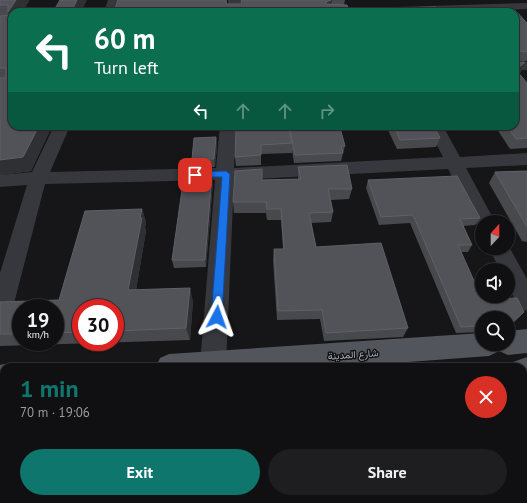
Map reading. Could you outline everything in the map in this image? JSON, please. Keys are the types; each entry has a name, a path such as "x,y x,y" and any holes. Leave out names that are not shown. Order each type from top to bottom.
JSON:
{"main road":[{"path":"515,342 527,341"},
{"name":"شارع المدينة","path":"227,363 475,345"}],"street":[{"path":"466,8 527,6"},
{"path":"0,311 38,178 60,130"},
{"path":"213,363 228,130"},
{"path":"437,130 481,215"},
{"path":"0,181 38,178 226,174 527,159"},
{"path":"503,255 527,301"}],"building":[{"path":"0,0 16,0 11,8 8,8 8,5 0,5"},
{"path":"60,0 77,0 73,8 55,8"},
{"path":"118,0 226,0 226,4 241,4 241,0 331,0 326,2 326,4 347,5 348,8 115,8"},
{"path":"436,7 437,8 388,8"},
{"path":"519,14 527,23 527,52 519,51"},
{"path":"8,15 8,130 37,130 23,157 0,160 0,78 6,78 6,68 0,68 0,16"},
{"path":"519,62 525,62 519,67"},
{"path":"519,74 527,83 527,138 516,139 510,130 519,130"},
{"path":"236,130 290,130 292,143 261,145 261,155 235,157"},
{"path":"290,130 341,130 345,146 341,146 343,153 295,155"},
{"path":"396,130 436,130 440,138 400,140"},
{"path":"216,137 214,159 192,159 194,138"},
{"path":"347,165 352,189 328,189 333,212 309,213 316,247 381,243 408,328 326,333 322,310 278,311 274,249 284,249 281,209 267,209 266,202 233,202 235,171 262,169 262,180 301,179 298,167"},
{"path":"527,171 527,227 495,172"},
{"path":"190,174 212,174 205,260 172,260 182,190 189,190"},
{"path":"457,176 478,215 475,215 475,218 460,219 472,245 458,245 475,283 475,303 515,303 515,298 517,298 524,312 515,320 515,311 475,311 475,326 461,327 413,215 381,217 368,180"},
{"path":"142,209 140,218 142,218 128,290 190,288 186,328 124,331 124,299 72,299 72,332 64,333 64,299 59,299 85,211"},
{"path":"0,302 12,302 12,334 0,334"}],"route":[{"path":"195,175 226,174 217,317"}]}
